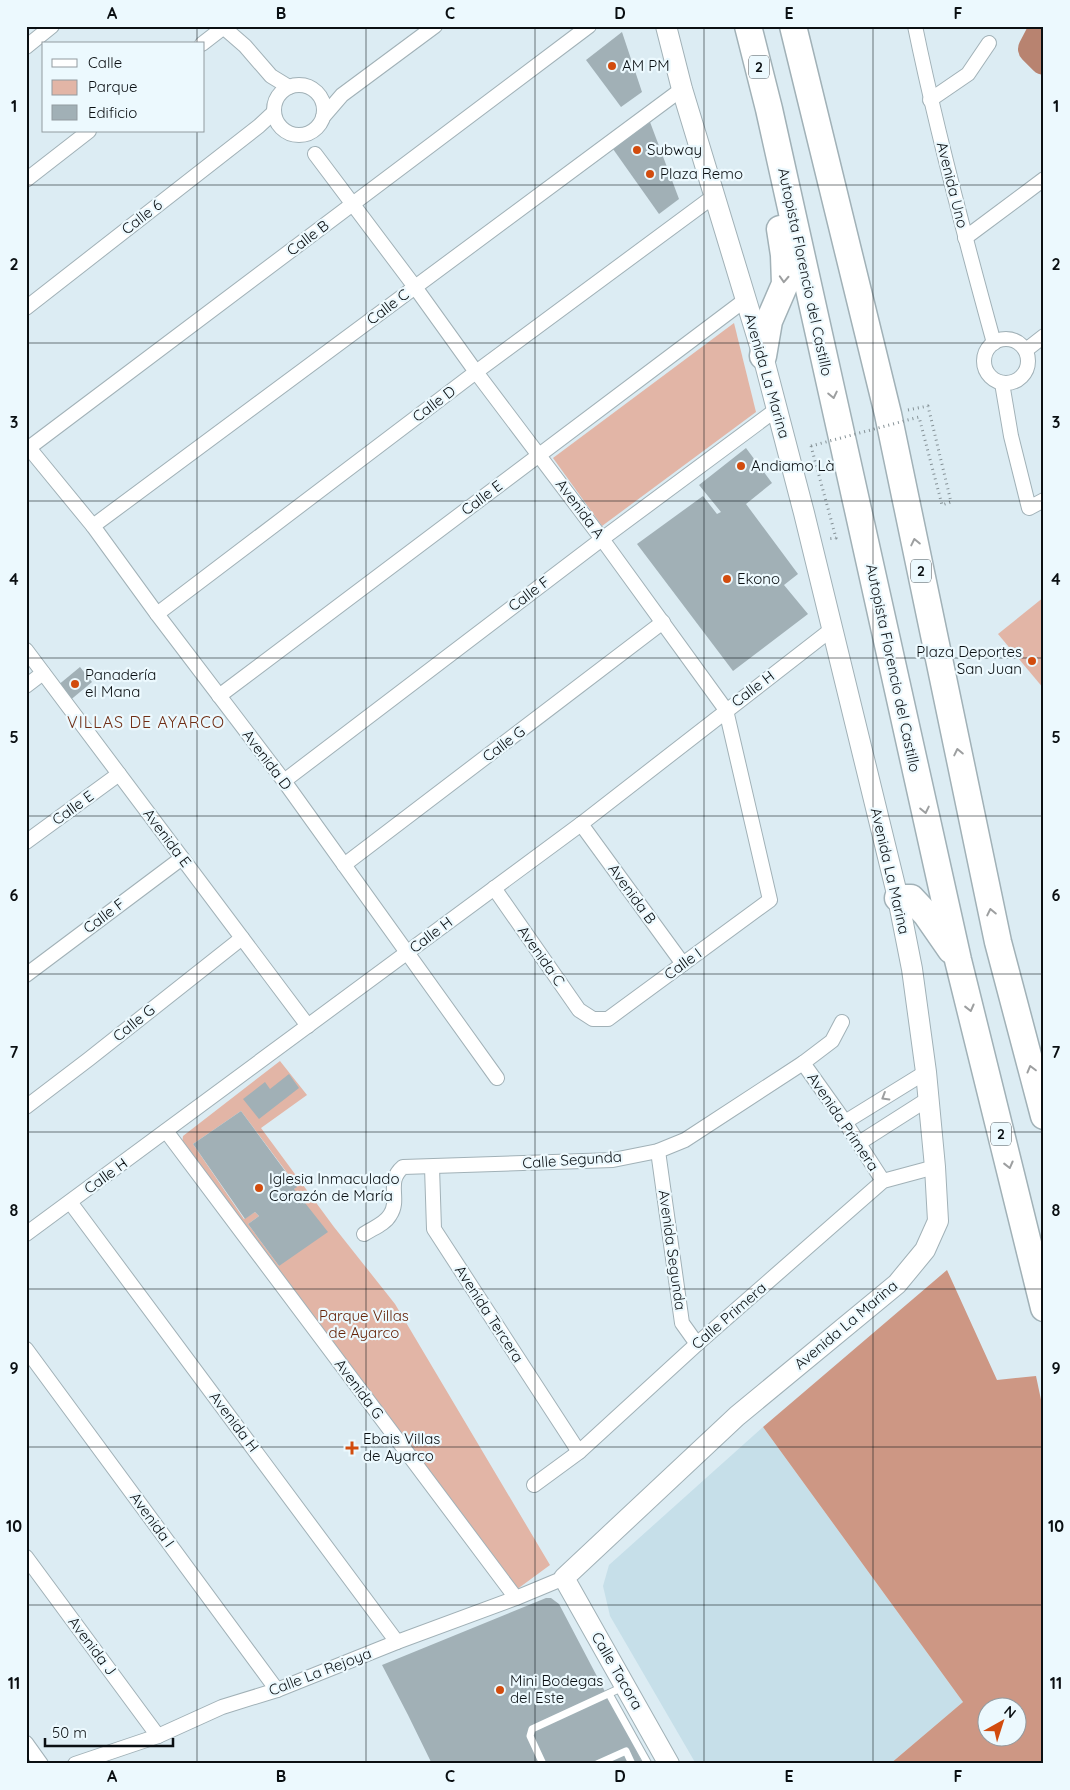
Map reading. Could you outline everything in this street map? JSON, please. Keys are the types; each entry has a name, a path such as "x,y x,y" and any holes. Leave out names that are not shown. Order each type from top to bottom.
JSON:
{"highway":[{"name":"Autopista Florencio del Castillo","path":"748,26 769,109 958,960 1044,1308"},
{"name":"2","path":"793,26 888,414 998,942 1043,1113"},
{"path":"763,356 769,321 785,284 784,255 770,172 769,109"},
{"path":"898,898 911,898 926,914 958,960"}],"street":[{"path":"26,47 52,26"},
{"path":"323,117 342,95 435,26"},
{"name":"Calle B","path":"28,449 589,26"},
{"name":"Avenida La Marina","path":"564,1578 737,1416 897,1284 925,1250 938,1222 926,1072 912,970 898,898 804,513 763,356 682,89 666,26"},
{"name":"Avenida Uno","path":"915,26 930,100 994,343"},
{"path":"204,42 223,27 245,46 271,76 289,87"},
{"path":"930,100 968,74 989,43"},
{"path":"271,76 279,126 285,131 300,136 314,130 320,124 324,109 318,94"},
{"path":"275,106 279,95 289,87 297,85 305,86 318,94 342,95"},
{"name":"Calle C","path":"94,526 682,89"},
{"name":"Calle 6","path":"26,308 259,126 275,106"},
{"path":"259,126 279,126"},
{"path":"26,180 88,132"},
{"name":"Avenida A","path":"315,154 476,372 540,455 726,710 770,900"},
{"path":"965,238 1044,179"},
{"name":"Calle D","path":"157,614 476,372 714,196"},
{"name":"Calle E","path":"219,696 745,300"},
{"path":"1026,350 1044,336"},
{"path":"1005,339 1011,340 1017,342 1026,350 1029,362 1025,374 1015,382 1002,383 994,380 988,374 984,357 994,343 1005,339"},
{"path":"1002,383 1013,444 1029,508 1044,500"},
{"name":"Calle F","path":"284,781 776,409"},
{"name":"Avenida D","path":"28,449 94,526 157,614 284,781 496,1078"},
{"name":"Calle G","path":"344,865 663,622"},
{"name":"Calle H","path":"26,1234 581,824 832,629"},
{"name":"Avenida E","path":"26,650 308,1026"},
{"path":"26,686 44,673"},
{"name":"Calle E","path":"26,842 119,774"},
{"name":"Avenida B","path":"581,824 683,964"},
{"name":"Calle F","path":"26,975 182,858"},
{"name":"Avenida C","path":"494,888 579,1010 593,1019"},
{"name":"Calle I","path":"593,1019 608,1019 770,900"},
{"name":"Calle G","path":"26,1107 242,938"},
{"name":"Calle Segunda","path":"364,1234 386,1220 390,1215 394,1208 396,1172 403,1167 613,1160 658,1150 685,1140 803,1063 832,1040 842,1022"},
{"name":"Avenida Primera","path":"803,1063 845,1122 883,1181"},
{"path":"845,1122 926,1072"},
{"path":"859,1143 928,1099"},
{"name":"Avenida G","path":"166,1131 516,1598"},
{"name":"Avenida Segunda","path":"658,1150 682,1323 697,1344"},
{"name":"Avenida Tercera","path":"432,1167 434,1229 578,1452"},
{"name":"Calle Primera","path":"534,1485 578,1452 697,1344 883,1181 935,1167"},
{"name":"Avenida H","path":"70,1202 397,1642"},
{"name":"Avenida I","path":"26,1350 277,1690"},
{"name":"Avenida J","path":"26,1557 158,1736"},
{"name":"Calle La Rejoya","path":"75,1764 158,1736 222,1707 277,1690 564,1578"},
{"name":"Calle Tacora","path":"564,1578 618,1690 669,1764"},
{"path":"26,1744 41,1764"}],"lane":[{"path":"543,1764 530,1736 532,1730 618,1690 648,1764"},
{"path":"596,1764 626,1751 632,1764"}],"path":[{"path":"826,539 836,538 811,446 919,417 942,506 951,502 928,406 888,414"}],"shaded area":[{"path":"947,1270 997,1380 1036,1376 1044,1414 1044,1764 890,1764 963,1702 763,1427"},
{"path":"763,1427 963,1702 890,1764 696,1764 610,1616 603,1586 609,1565"}],"green space":[{"path":"734,323 756,412 602,526 553,458"},
{"name":"Plaza Deportes San Juan","path":"1044,597 1044,689 998,634"},
{"name":"Parque Villas de Ayarco","path":"280,1061 307,1095 261,1128 334,1227 395,1304 550,1565 516,1590 182,1144 183,1136","holes":["241,1111 297,1186 294,1189 279,1266 248,1224 259,1216 255,1212 244,1219 193,1144"]}],"building":[{"name":"AM PM","path":"622,32 642,92 621,107 586,60"},
{"name":"Plaza Remo","path":"650,122 679,199 659,214 613,149"},
{"name":"Ekono","path":"746,448 772,483 746,504 798,574 784,585 808,614 733,671 637,544 703,496 717,514 721,512 699,485"},
{"name":"Panadería el Mana","path":"80,667 92,682 68,702 57,686"},
{"path":"289,1074 299,1088 259,1119 243,1099 265,1082 270,1089"},
{"name":"Iglesia Inmaculado Corazón de María","path":"241,1111 297,1187 294,1189 328,1232 279,1266 248,1224 259,1216 255,1212 245,1219 193,1144"},
{"name":"Mini Bodegas del Este","path":"546,1598 551,1598 559,1604 643,1764 432,1764 382,1665"}],"waterway":[{"path":"1044,28 1033,49 1044,60"}],"place":[{"name":"AM PM","path":"612,66"},
{"name":"Subway","path":"637,150"},
{"name":"Plaza Remo","path":"650,174"},
{"name":"Andiamo Là","path":"741,466"},
{"name":"Ekono","path":"727,579"},
{"name":"Plaza Deportes San Juan","path":"1032,661"},
{"name":"Panadería el Mana","path":"75,684"},
{"name":"Iglesia Inmaculado Corazón de María","path":"259,1188"},
{"name":"Ebais Villas de Ayarco","path":"352,1448"},
{"name":"Mini Bodegas del Este","path":"500,1690"}],"district":[{"name":"VILLAS DE AYARCO","path":"146,722"}]}
